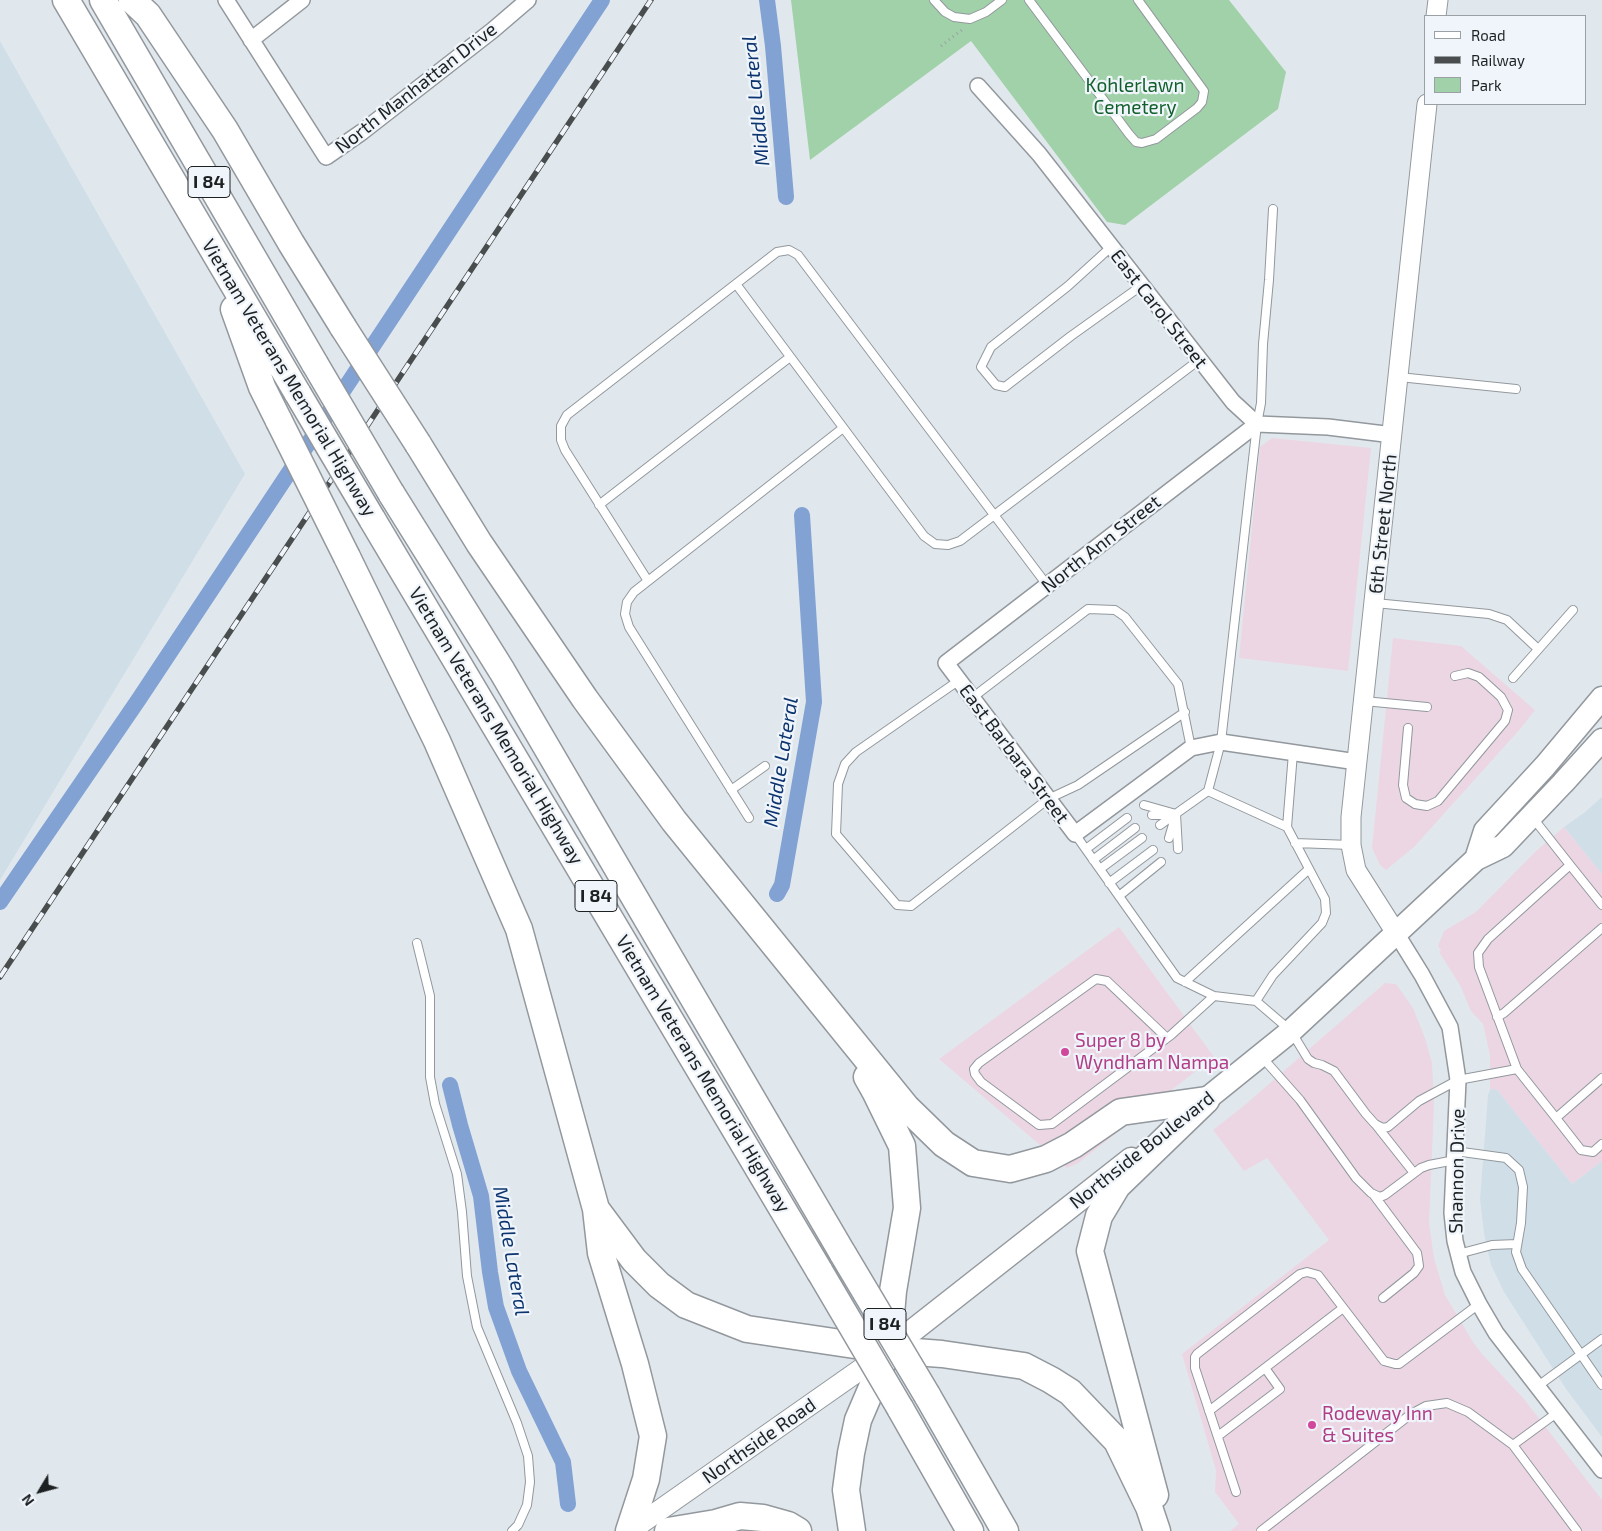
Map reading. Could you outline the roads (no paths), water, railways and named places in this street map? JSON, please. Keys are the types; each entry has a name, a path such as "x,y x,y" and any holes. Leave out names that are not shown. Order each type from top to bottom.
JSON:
{"highway":[{"name":"Vietnam Veterans Memorial Highway","path":"66,0 820,1272 970,1531"},
{"name":"Vietnam Veterans Memorial Highway","path":"104,0 315,364 502,671 1005,1531"},
{"path":"132,0 148,15 225,130 290,243 479,543 585,699 674,821 906,1107 944,1144 973,1163 1010,1169 1046,1159 1073,1145 1121,1112 1206,1100"},
{"path":"214,252 262,387 437,741 519,929 596,1209 601,1253 635,1364 653,1436 646,1478 629,1531"},
{"path":"820,999 876,1093 902,1146 907,1208 893,1291 888,1350 858,1420 851,1454 846,1490 852,1531"},
{"path":"1162,1531 1154,1486 1090,1251 1098,1216 1118,1186 1206,1100"},
{"path":"596,1209 634,1260 659,1286 686,1304 747,1329 888,1350 942,1354 1024,1366 1051,1380 1070,1392 1117,1441 1149,1507 1157,1531"},
{"path":"668,1531 716,1523 740,1516 762,1518 788,1525 798,1531"}],"main road":[{"name":"Northside Boulevard","path":"1476,859 1485,831 1545,766 1602,698"},
{"name":"Northside Boulevard","path":"888,1350 1291,1032 1476,859 1503,846 1602,740"},
{"name":"Northside Road","path":"629,1531 888,1350"}],"street":[{"path":"226,0 251,40 302,0"},
{"name":"North Manhattan Drive","path":"251,40 326,157 493,30 528,0"},
{"path":"1436,15 1438,0"},
{"name":"East Carol Street","path":"978,86 1039,154 1233,402 1257,424"},
{"name":"6th Street North","path":"1396,933 1356,870 1351,846 1351,817 1427,105"},
{"path":"1257,424 1328,427 1393,435"},
{"name":"North Ann Street","path":"946,663 1257,424"},
{"name":"East Barbara Street","path":"946,663 1075,834 1191,748 1221,742 1357,762"},
{"name":"Shannon Drive","path":"1396,933 1450,1026 1458,1080 1452,1213 1455,1241 1463,1272 1496,1333 1601,1466"}],"lane":[{"path":"934,0 945,12 954,17 970,19 986,12 1002,0"},
{"path":"1029,0 1129,134 1136,142 1142,143 1156,139 1197,108 1202,102 1204,90 1138,0"},
{"path":"1160,825 1208,792 1221,742 1257,424 1261,403 1262,344 1269,280 1273,209"},
{"path":"1111,247 1068,286 991,347 981,367 996,385 1005,387 1071,336 1141,286"},
{"path":"648,581 564,450 561,440 561,426 568,415 777,252 789,250 798,255 1047,585"},
{"path":"736,284 924,536 935,544 948,545 960,541 1199,360"},
{"path":"599,504 790,357"},
{"path":"1399,377 1516,389"},
{"path":"749,818 629,627 625,614 627,602 634,592 844,428"},
{"path":"1374,603 1489,614 1507,620 1538,649"},
{"path":"972,698 1088,609 1115,610 1125,616 1178,684 1191,748"},
{"path":"1513,678 1572,610"},
{"path":"1408,728 1403,785 1406,798 1415,804 1427,806 1438,801 1505,722 1508,710 1501,697 1479,677 1468,673 1455,676"},
{"path":"958,681 856,752 845,764 838,784 836,834 897,905 911,906 1048,799 1078,785 1184,712"},
{"path":"1364,701 1427,707"},
{"path":"1256,1001 1273,975 1322,924 1326,913 1325,899 1287,827 1293,753"},
{"path":"731,790 765,766"},
{"path":"1208,792 1287,827"},
{"path":"1144,805 1176,814"},
{"path":"1152,815 1176,814"},
{"path":"1169,838 1176,814"},
{"path":"1176,814 1178,849"},
{"path":"1532,817 1602,905"},
{"path":"1086,849 1127,818"},
{"path":"1093,860 1135,828"},
{"path":"1075,834 1177,978 1214,996 1256,1001 1291,1032 1308,1059 1334,1071 1414,1173"},
{"path":"1100,870 1142,838"},
{"path":"1295,843 1351,846"},
{"path":"1109,882 1153,850"},
{"path":"1119,896 1162,862"},
{"path":"1570,865 1488,939 1478,953 1479,966 1517,1069 1581,1150 1593,1152 1602,1144"},
{"path":"1185,982 1309,869"},
{"path":"1497,1017 1602,928"},
{"path":"417,943 430,996 430,1077 435,1104 457,1174 467,1276 477,1328 517,1423 528,1456 530,1482 528,1505 518,1526 512,1531"},
{"path":"1167,1038 1107,980 1096,978 979,1063 974,1069 981,1082 1039,1125 1052,1124 1167,1038 1214,996"},
{"path":"1261,1056 1300,1100 1356,1178 1371,1193 1416,1254 1419,1266 1414,1273 1383,1298"},
{"path":"1375,1124 1383,1128 1388,1126 1418,1101 1458,1080 1517,1069"},
{"path":"1556,1118 1602,1078"},
{"path":"1371,1193 1380,1196 1386,1195 1414,1173 1429,1165 1455,1156 1506,1158 1519,1170 1523,1187 1521,1223 1516,1252 1522,1269 1602,1385"},
{"path":"1458,1254 1492,1245 1517,1244"},
{"path":"1236,1492 1209,1411 1196,1368 1195,1357 1300,1274 1307,1272 1318,1275 1384,1360 1395,1364 1399,1364 1479,1304"},
{"path":"1209,1411 1343,1308"},
{"path":"1538,1386 1582,1356 1602,1339"},
{"path":"1218,1436 1280,1389 1264,1368"},
{"path":"1262,1531 1411,1414 1426,1406 1447,1403 1468,1412 1512,1445 1577,1531"},
{"path":"1512,1445 1558,1412"}],"waterway":[{"path":"0,902 139,699 602,0"},
{"name":"Middle Lateral","path":"767,0 773,46 786,197"},
{"name":"Middle Lateral","path":"777,894 782,885 814,702 802,515"},
{"name":"Middle Lateral","path":"450,1085 481,1196 496,1307 519,1371 563,1462 568,1504"}],"railway":[{"path":"0,977 651,0"}],"place":[{"name":"Super 8 by Wyndham Nampa","path":"1065,1052"},
{"name":"Rodeway Inn & Suites","path":"1312,1425"}],"park label":[{"name":"Kohlerlawn Cemetery","path":"1135,97"}]}
